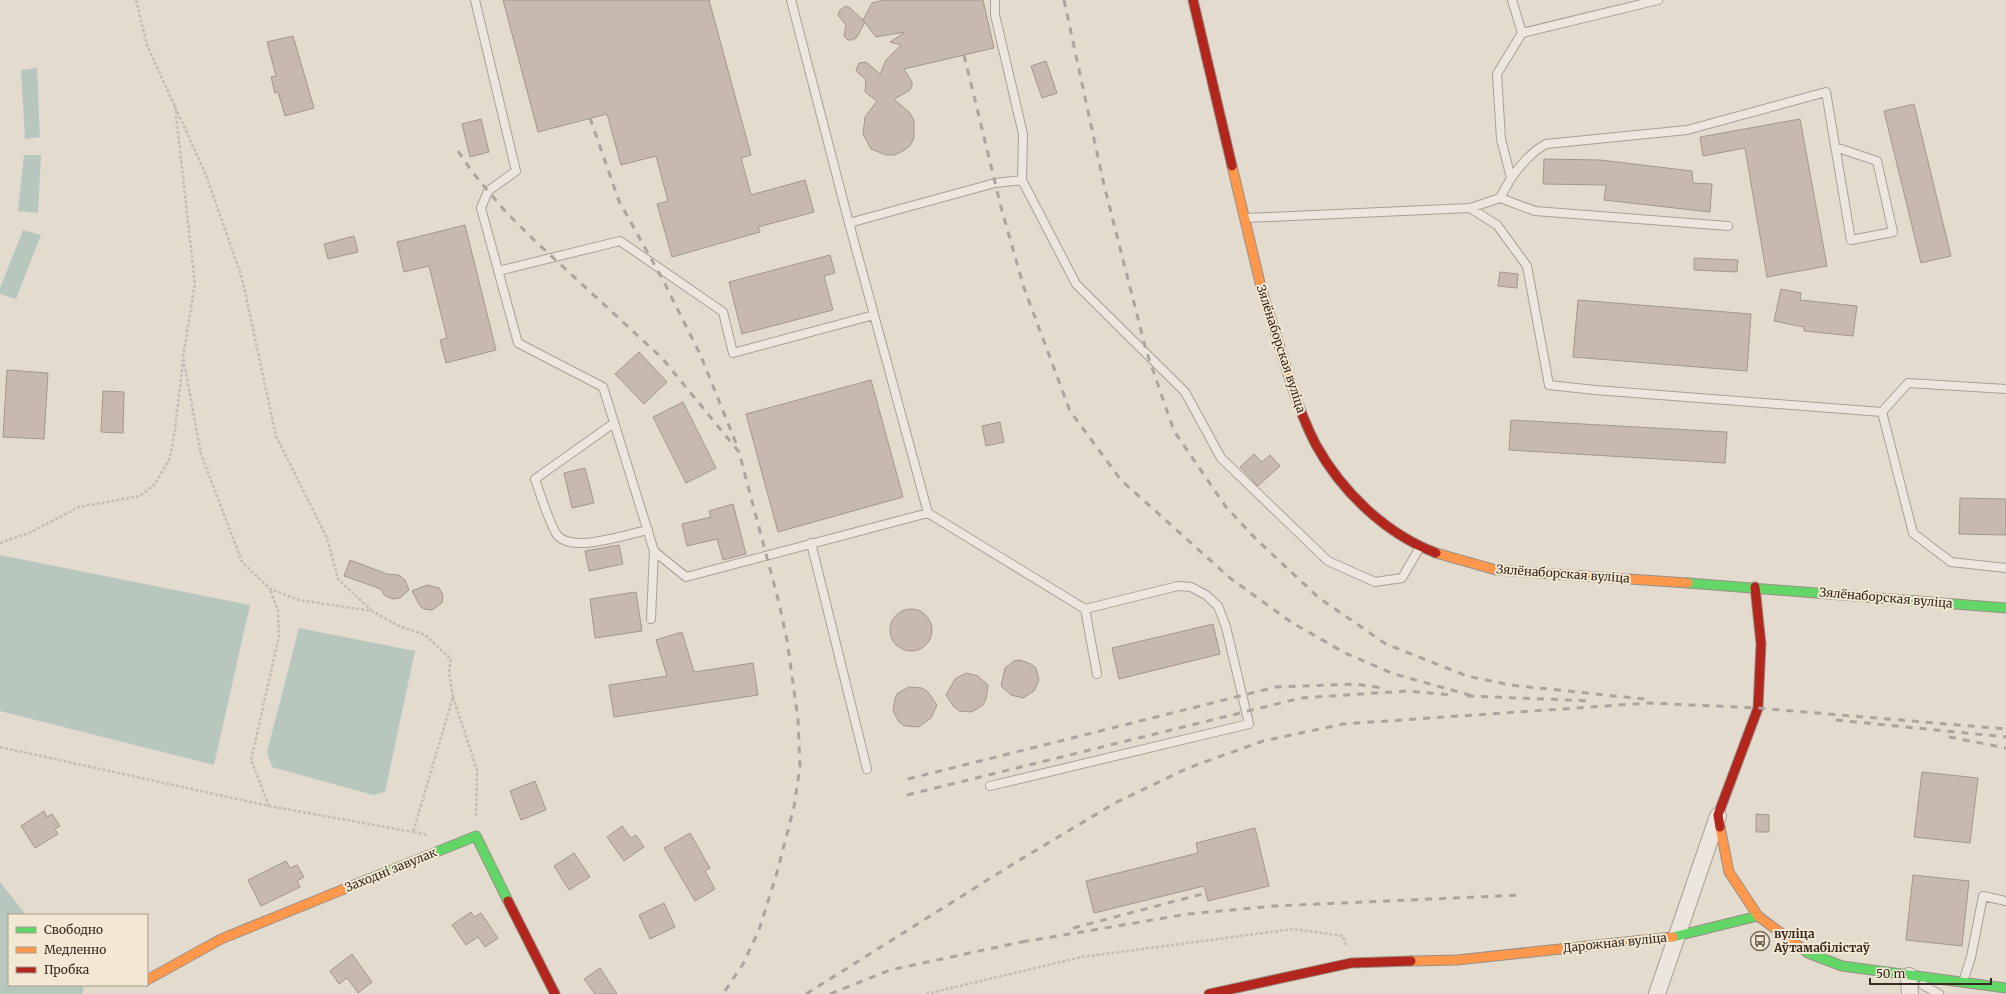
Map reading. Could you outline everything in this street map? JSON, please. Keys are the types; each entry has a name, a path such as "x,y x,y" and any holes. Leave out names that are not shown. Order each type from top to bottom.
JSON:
{"street":[{"name":"Зялёнаборская вуліца","path":"1193,0 1261,288 1280,352 1302,415 1316,445 1334,473 1356,499 1382,523 1420,547 1450,558 1496,570 1756,587 2006,608"},
{"path":"1657,994 1718,815 1758,708 1761,644 1756,587"},
{"path":"1718,815 1729,872 1758,916 1808,953 1842,966 2006,988"},
{"path":"476,836 555,994"},
{"name":"Заходні завулак","path":"148,979 221,939 476,836"},
{"name":"Дарожная вуліца","path":"1209,994 1351,963 1457,960 1678,936 1758,916"},
{"path":"1909,976 1910,994"}],"lane":[{"path":"475,0 516,171 488,191 481,208 518,343 603,387 654,551 651,619"},
{"path":"792,0 849,222 928,513 1085,609 1178,586 1191,588 1206,594 1218,606 1226,627 1249,724 990,786"},
{"path":"995,0 995,15 1023,134 1022,180 1076,284 1185,392 1221,458 1328,561 1375,582 1402,578 1420,547"},
{"path":"1512,0 1522,33"},
{"path":"1511,178 1501,139 1497,74 1522,33 1658,0"},
{"path":"1500,198 1511,178 1536,149 1546,144 1687,130 1826,92 1835,147 1851,240 1893,232 1877,161 1835,147"},
{"path":"849,222 996,183 1022,180"},
{"path":"1245,218 1470,208 1500,198 1535,211 1728,226"},
{"path":"1470,208 1497,225 1527,266 1550,385 1595,390 1882,412"},
{"path":"498,271 620,241 723,312 733,353 874,315"},
{"path":"1882,412 1908,383 2006,389"},
{"path":"1882,412 1913,533 1951,562 2006,568"},
{"path":"614,423 535,479 558,536 565,542 577,544 648,530"},
{"path":"654,551 686,577 928,513"},
{"path":"811,543 867,769"},
{"path":"1085,609 1097,674"},
{"path":"1963,983 1971,957 1983,896 2006,901"},
{"path":"1909,976 1939,994"}],"path":[{"path":"136,0 147,45 206,176 242,278 276,436 327,538 338,579 372,611 399,626 425,635 451,659 449,672 453,697 477,770 476,836"},
{"path":"0,543 29,533 79,507 140,496 155,484 170,458 175,429 183,357 195,284 175,106"},
{"path":"183,357 201,454 242,562 270,588 299,600 372,611"},
{"path":"269,806 251,760 279,636 278,611 270,588"},
{"path":"413,832 453,697"},
{"path":"0,747 269,806 434,836"},
{"path":"926,994 1082,957 1293,928 1343,936 1351,963"}],"shaded area":[{"path":"37,68 40,137 25,139 21,70"},
{"path":"24,155 41,155 38,213 18,211"},
{"path":"23,230 41,235 16,299 0,294 0,288"},
{"path":"0,555 250,605 214,765 0,711"},
{"path":"299,628 415,651 385,792 373,795 272,767 267,752"},
{"path":"0,882 25,914 8,914 8,986 82,986 84,989 82,994 0,994"}],"building":[{"path":"503,0 709,0 751,155 741,158 751,195 805,180 814,212 758,227 760,232 672,257 657,204 668,201 656,156 621,165 607,114 538,132"},
{"path":"884,0 983,0 994,48 904,69 912,82 912,87 909,91 894,99 909,112 914,120 914,138 910,146 894,155 886,155 871,149 863,134 865,117 877,101 865,92 866,79 856,70 859,63 866,62 880,74 886,60 901,45 890,42 905,32 876,37 863,20 872,3"},
{"path":"846,6 865,22 857,37 853,40 848,40 844,36 846,25 838,15 840,10"},
{"path":"293,36 314,108 285,116 278,92 275,93 271,77 276,76 267,42"},
{"path":"1046,61 1057,93 1042,98 1031,66"},
{"path":"1914,104 1951,256 1921,263 1884,111"},
{"path":"481,119 489,152 470,157 462,124"},
{"path":"1800,119 1827,266 1767,277 1745,148 1703,156 1700,137"},
{"path":"1544,159 1600,160 1692,171 1693,183 1712,184 1710,212 1604,200 1606,185 1543,184"},
{"path":"465,225 496,350 446,363 440,340 447,338 429,266 404,272 397,242"},
{"path":"354,236 358,252 328,259 324,244"},
{"path":"830,255 835,273 824,276 833,310 742,334 729,282"},
{"path":"1694,258 1738,260 1737,272 1694,270"},
{"path":"1500,272 1518,274 1517,288 1498,286"},
{"path":"1781,289 1801,293 1800,300 1857,306 1853,336 1804,331 1804,327 1774,321"},
{"path":"1578,300 1751,314 1747,371 1573,357"},
{"path":"639,352 667,382 644,404 615,374"},
{"path":"7,370 48,373 44,439 3,437"},
{"path":"871,380 903,497 778,532 746,414"},
{"path":"103,391 124,392 123,433 101,432"},
{"path":"683,402 716,468 686,483 653,417"},
{"path":"1511,420 1727,432 1725,463 1509,450"},
{"path":"1000,422 1004,442 986,446 982,426"},
{"path":"1254,454 1262,462 1270,455 1280,466 1258,486 1240,467"},
{"path":"585,468 594,503 572,508 564,473"},
{"path":"1960,498 2006,499 2006,535 1959,534"},
{"path":"733,504 746,554 723,560 717,539 687,546 682,524 711,517 709,511"},
{"path":"619,545 623,564 589,571 585,551"},
{"path":"350,560 387,574 399,575 405,580 409,590 400,598 392,599 384,595 381,589 344,576"},
{"path":"427,585 439,588 443,595 442,603 432,610 424,609 420,606 412,591"},
{"path":"636,592 642,631 595,638 590,599"},
{"path":"911,609 926,615 932,630 926,645 911,651 896,645 890,630 896,615"},
{"path":"1213,624 1220,654 1119,679 1112,648"},
{"path":"682,632 694,672 753,663 758,695 614,717 609,685 667,676 656,640"},
{"path":"1020,660 1031,664 1036,668 1039,680 1034,691 1023,698 1011,695 1001,686 1005,668 1014,661"},
{"path":"966,673 978,676 988,685 986,699 983,705 972,712 959,711 954,707 946,695 955,679"},
{"path":"909,687 922,688 928,692 937,705 931,718 919,727 905,726 899,722 893,711 895,698 898,693"},
{"path":"1922,772 1978,778 1970,843 1914,837"},
{"path":"535,781 546,810 521,820 510,791"},
{"path":"44,811 47,817 52,814 60,826 55,829 58,834 35,848 21,826"},
{"path":"1756,814 1769,815 1769,832 1756,832"},
{"path":"622,826 631,838 636,835 644,847 624,861 607,837"},
{"path":"1255,828 1269,886 1208,901 1204,886 1094,913 1086,881 1198,853 1196,843"},
{"path":"690,833 710,868 705,871 715,889 695,901 664,848"},
{"path":"574,853 590,877 569,890 554,866"},
{"path":"286,861 290,868 297,865 304,877 297,881 300,887 261,906 248,880"},
{"path":"1913,875 1969,881 1962,946 1906,940"},
{"path":"664,903 675,927 650,939 639,915"},
{"path":"471,912 474,917 481,913 498,938 485,947 478,937 466,945 452,925"},
{"path":"352,954 372,982 358,993 347,978 339,984 330,971"},
{"path":"600,968 617,994 595,994 584,979"}],"railway":[{"path":"1064,0 1104,185 1146,350 1174,431 1226,507 1256,539 1319,598 1386,644 1467,676 1510,685 1644,699"},
{"path":"964,55 1001,207 1024,288 1070,411 1121,480 1230,578 1291,622 1345,653 1394,674 1473,696"},
{"path":"590,118 619,201 664,282 700,354 736,443"},
{"path":"458,151 473,173 505,211 535,241 662,358 739,452 779,603 787,640 798,719 800,767 794,807 776,876 759,930 743,964 723,994"},
{"path":"908,779 1276,687 1356,684 1382,688"},
{"path":"907,795 1301,698 1406,691 1453,695"},
{"path":"1467,696 1593,701"},
{"path":"806,994 1013,864 1115,803 1188,768 1263,741 1343,724 1649,703 1758,708 2006,729"},
{"path":"1836,720 2006,737"},
{"path":"1949,737 2006,748"},
{"path":"1073,928 1206,893"},
{"path":"1022,942 1188,914 1274,906 1521,895"},
{"path":"830,994 890,970 1026,941"}],"traffic: fast":[{"path":"1688,583 2006,608"},
{"path":"344,889 476,836 508,901"},
{"path":"1673,937 1758,916"},
{"path":"1800,947 1808,953 1842,966 2006,988"}],"traffic: slow":[{"path":"1232,166 1261,287 1290,380"},
{"path":"1436,553 1496,570 1688,583"},
{"path":"1720,827 1729,872 1758,916 1800,947"},
{"path":"148,979 221,939 344,889"},
{"path":"1411,961 1457,960 1673,937"}],"traffic: jam":[{"path":"1193,0 1232,166"},
{"path":"1290,380 1316,445 1339,479 1352,495 1367,510 1400,535 1436,553"},
{"path":"1720,827 1718,815 1758,708 1761,644 1755,587"},
{"path":"508,901 555,994"},
{"path":"1209,994 1351,963 1411,961"}],"place":[{"name":"вуліца Аўтамабілістаў","path":"1760,941"}]}
